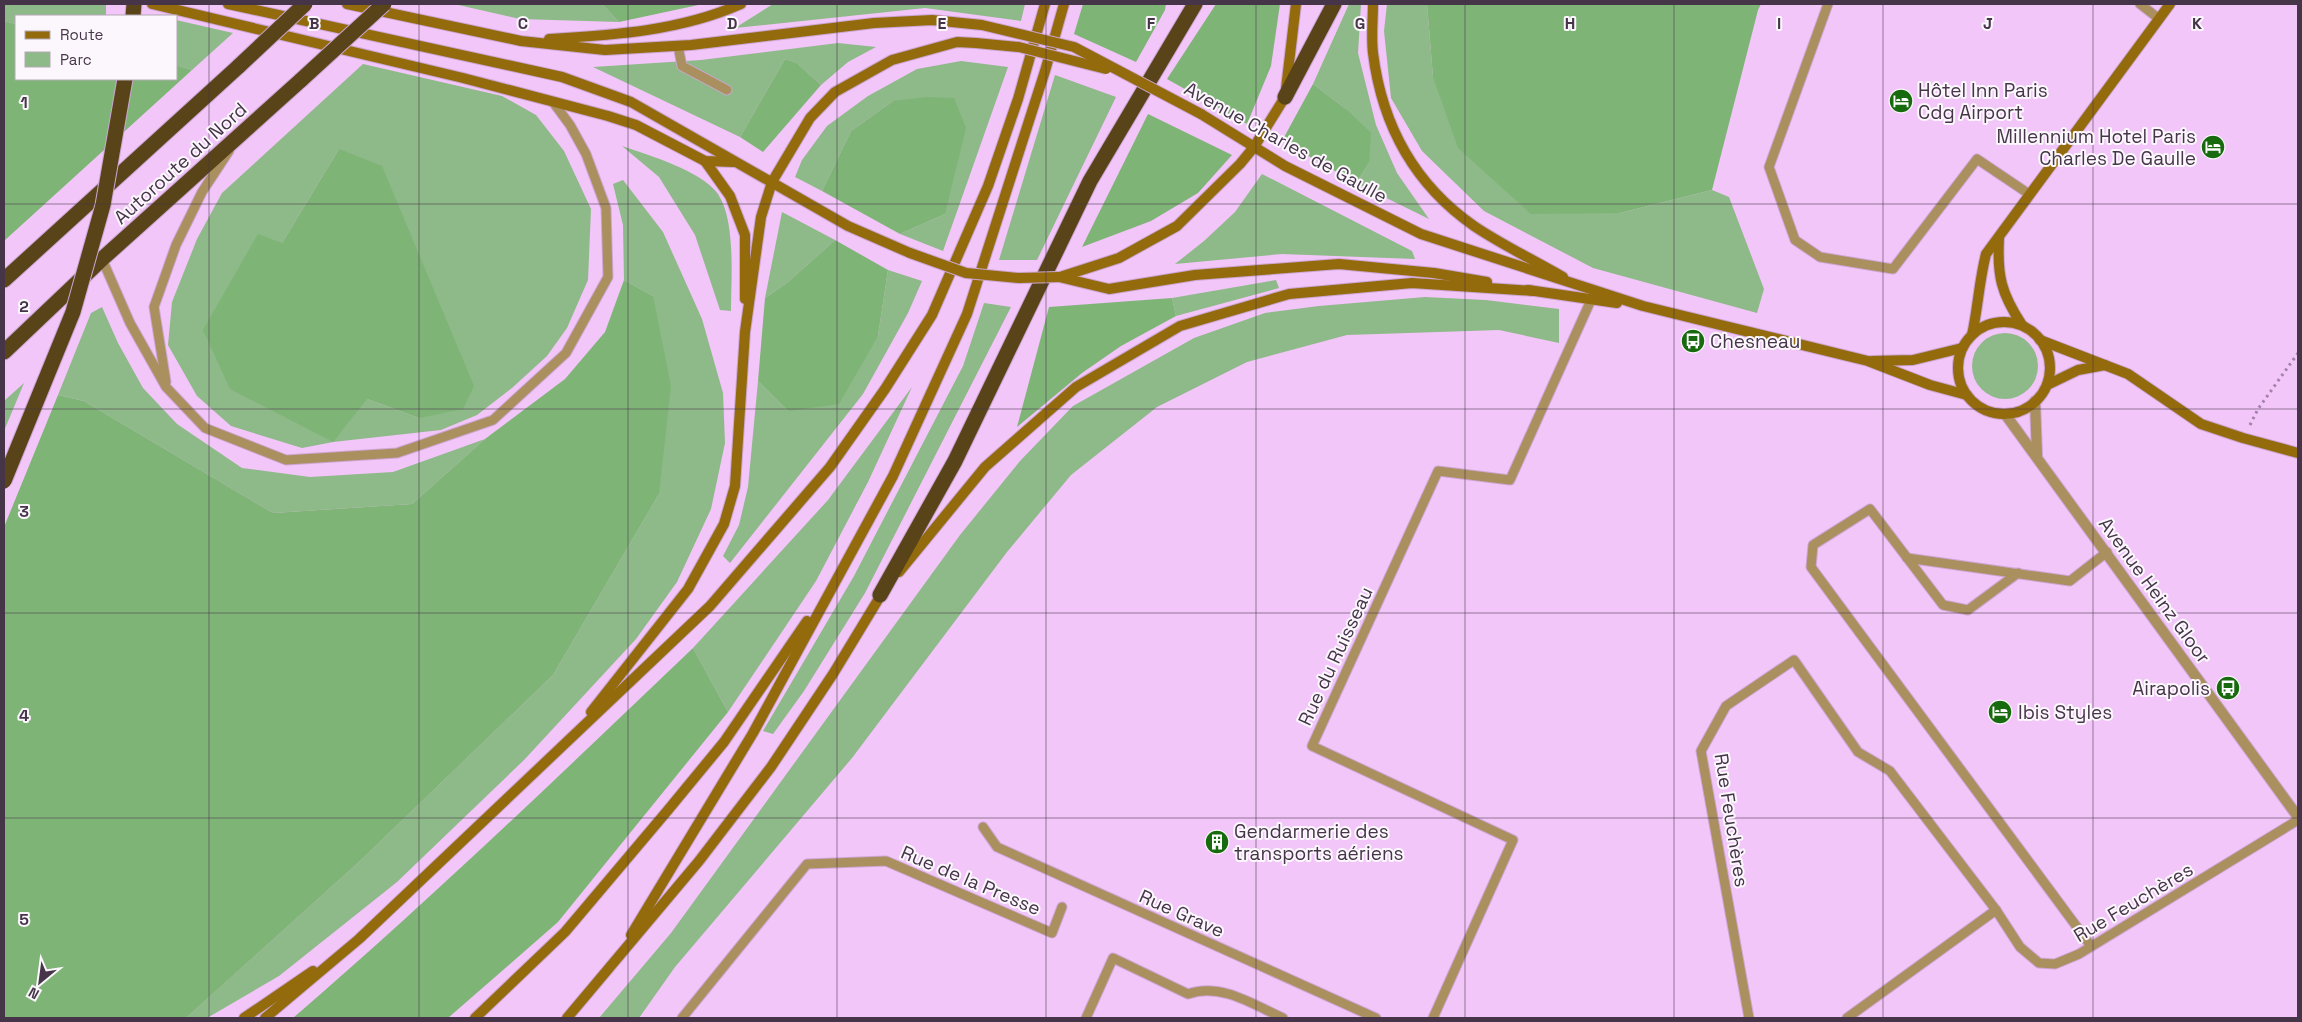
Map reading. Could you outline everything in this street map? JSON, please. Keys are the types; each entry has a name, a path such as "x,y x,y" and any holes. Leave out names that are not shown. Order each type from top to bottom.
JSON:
{"highway":[{"name":"Autoroute du Nord","path":"4,280 304,4"},
{"name":"Autoroute du Nord","path":"4,352 102,259 384,4"},
{"path":"880,595 956,461 1090,181 1195,4"},
{"path":"1285,97 1334,4"},
{"path":"4,481 73,312 103,205 125,80"}],"main road":[{"path":"152,4 553,102 636,125 705,161 738,162"},
{"path":"228,4 562,77 631,102 848,226 910,253 966,273 1019,278 1059,278 1119,258 1177,226 1213,193 1254,147 1285,97 1296,4"},
{"path":"347,4 521,41 606,50 678,46 874,23 932,20 982,25 1074,47 1120,72"},
{"path":"521,41 596,36 656,29 695,21 741,4"},
{"path":"265,1018 359,939 710,606 830,467 885,389 932,315 966,242 988,186 1018,99 1045,4"},
{"path":"567,1018 616,962 748,740 893,476 967,314 1046,71 1064,4"},
{"name":"Avenue Charles de Gaulle","path":"1373,4 1373,52 1382,101 1398,142 1427,185 1474,225 1579,286"},
{"path":"1972,335 1978,308 1981,272 1986,254 2028,194 2170,4"},
{"path":"745,332 761,217 772,182 810,118 835,92 892,60 957,42 1019,47 1120,72"},
{"name":"Avenue Charles de Gaulle","path":"1120,72 1201,114 1285,166 1421,234 1643,306 1868,361 1930,385 1967,395"},
{"path":"567,742 688,590 724,524 735,486 745,332 745,235 730,196 705,161"},
{"path":"1999,237 1997,268 2007,302 2022,325"},
{"name":"Avenue Charles de Gaulle","path":"1059,278 1109,289 1195,275 1339,264 1434,273 1534,291 1643,306"},
{"name":"Avenue Charles de Gaulle","path":"616,962 699,861 771,767 833,674 880,595 985,467 1076,387 1180,326 1289,294 1412,283 1534,291"},
{"path":"2007,321 2022,325 2035,333 2050,360 2047,385 2035,401 2020,412 2005,414 1985,410 1975,404 1961,384 1958,372 1962,348 1980,328 1992,323 2007,321"},
{"path":"2040,340 2128,374 2150,387 2201,424 2242,438 2298,453"},
{"name":"Avenue Charles de Gaulle","path":"1868,361 1913,360 1962,348"},
{"path":"2047,385 2078,370 2106,365"},
{"path":"475,1018 565,932 724,742 848,560"},
{"path":"244,1018 359,939"}],"street":[{"path":"2035,401 2037,455"},
{"name":"Avenue Heinz Gloor","path":"2005,414 2037,455 2298,819"}],"lane":[{"path":"1828,4 1769,167 1794,240 1820,257 1893,269 1977,159 2028,194"},
{"path":"2140,4 2158,18"},
{"path":"678,46 682,66 727,90"},
{"path":"102,259 130,323 166,387 205,428 286,460 397,453 493,420 566,353 608,277 606,208 586,154 570,125 553,102"},
{"path":"166,387 154,307 176,245 202,192 238,138"},
{"name":"Rue du Ruisseau","path":"1433,1018 1513,840 1312,746 1438,471 1510,480 1592,300"},
{"path":"2018,573 1968,610 1943,605 1870,509 1814,545 1811,567 2091,946"},
{"path":"1907,558 2070,581 2107,552"},
{"name":"Rue Feuchères","path":"1750,1018 1701,751 1726,706 1794,660 1858,752 1890,771 1996,910 2020,947 2039,963 2055,964 2091,946 2298,819"},
{"name":"Rue Grave","path":"983,827 997,847 1376,1018"},
{"name":"Rue de la Presse","path":"682,1018 807,864 886,861 1052,933 1062,907"},
{"path":"1848,1018 1996,910"},
{"path":"1086,1018 1113,958 1188,994 1200,989 1230,994 1283,1018"}],"path":[{"path":"2242,438 2258,409 2298,353"}],"green space":[{"path":"4,4 106,4 106,15 15,15 15,24 4,21"},
{"path":"454,4 602,4 619,22 520,19"},
{"path":"602,4 703,4 619,22"},
{"path":"773,4 1025,4 1021,21 925,8 735,28"},
{"path":"1083,4 1166,4 1165,10 1136,62 1074,34"},
{"path":"1216,4 1280,4 1271,66 1247,124 1167,79"},
{"path":"1349,4 1361,4 1358,53 1376,125 1397,173 1429,219 1356,183 1369,163 1346,109 1313,84"},
{"path":"1387,4 1427,4 1433,77 1620,213 1712,190 1729,197 1764,289 1757,313 1593,268 1484,211 1422,151 1391,98 1384,31"},
{"path":"1427,4 1761,4 1712,190 1620,213 1531,214 1458,148 1433,77"},
{"path":"178,20 233,33 192,70 178,66"},
{"path":"4,21 15,24 15,80 178,80 178,66 192,70 4,241"},
{"path":"838,43 876,47 848,62 821,85 797,63 785,59 740,137 593,67 701,60"},
{"path":"785,59 797,63 821,85 763,152 740,137"},
{"path":"961,61 1008,67 943,251 900,234 945,214 893,101 851,131 822,191 795,177 802,160 827,126 868,96 917,69"},
{"path":"363,64 502,96 536,115 564,151 591,209 588,280 567,328 547,356 512,388 477,415 441,430 333,442 302,448 231,426 197,396 168,345 172,302 197,239 222,193","holes":["339,149 419,418 367,399 282,243"]},
{"path":"1055,75 1116,97 1037,260 999,260"},
{"path":"1313,84 1346,109 1371,133 1369,163 1356,183 1282,141"},
{"path":"927,97 954,98 966,128 945,214 900,234 822,191 851,131 893,101"},
{"path":"1148,114 1232,155 1198,193 1151,221 1082,247"},
{"path":"622,146 660,159 687,171 700,178 718,194 724,205 730,234 732,267 731,311 720,310 695,235 659,177"},
{"path":"339,149 382,166 474,386 463,409 419,418 367,399 333,442 230,389 203,330 258,234 282,243"},
{"path":"1262,174 1412,251 1415,259 1282,254 1175,264 1204,241 1235,212"},
{"path":"623,180 663,232 702,319 723,393 725,443 711,509 677,582 636,639 524,760 397,882 279,976 207,1018 186,1018 359,862 553,675 659,494 653,296 624,280 623,225 613,184"},
{"path":"782,212 835,240 788,282 765,298"},
{"path":"835,240 888,270 878,336 839,404 788,411 758,381 765,298 788,282"},
{"path":"888,270 922,281 908,313 863,394 730,563 723,556 739,525 748,487 758,381 788,411 878,336"},
{"path":"624,280 653,296 671,386 659,494 553,675 359,862 186,1018 4,1018 4,527 58,395 84,401 273,513 412,504 485,439 565,379 605,332"},
{"path":"1276,280 1279,288 1176,316 1172,298"},
{"path":"1425,297 1486,300 1559,309 1559,343 1499,330 1347,335 1247,362 1157,407 1071,475 1007,552 852,758 675,967 639,1018 599,1018 671,933 960,535 1020,461 1073,406 1194,338 1265,313 1319,306"},
{"path":"1172,298 1176,316 1121,346 1082,373 1017,427 1049,307"},
{"path":"984,303 1011,307 865,593 804,691 773,734 763,731 854,576 963,366"},
{"path":"102,307 118,343 143,388 177,424 242,468 310,477 393,472 485,439 412,504 273,513 84,401 58,395 91,313"},
{"path":"1999,333 2011,333 2023,338 2033,348 2038,360 2036,379 2023,394 2011,399 1999,399 1987,394 1977,384 1972,372 1972,360 1977,348 1987,338"},
{"path":"24,383 4,431 4,401"},
{"path":"912,387 868,482 816,581 728,712 693,648 828,500"},
{"path":"693,648 728,712 558,922 448,1018 293,1018 446,882"}],"place":[{"name":"Hôtel Inn Paris Cdg Airport","path":"1901,101"},
{"name":"Millennium Hotel Paris Charles De Gaulle","path":"2213,147"},
{"name":"Chesneau","path":"1693,341"},
{"name":"Airapolis","path":"2228,688"},
{"name":"Ibis Styles","path":"2000,712"},
{"name":"Gendarmerie des transports aériens","path":"1217,842"}]}
